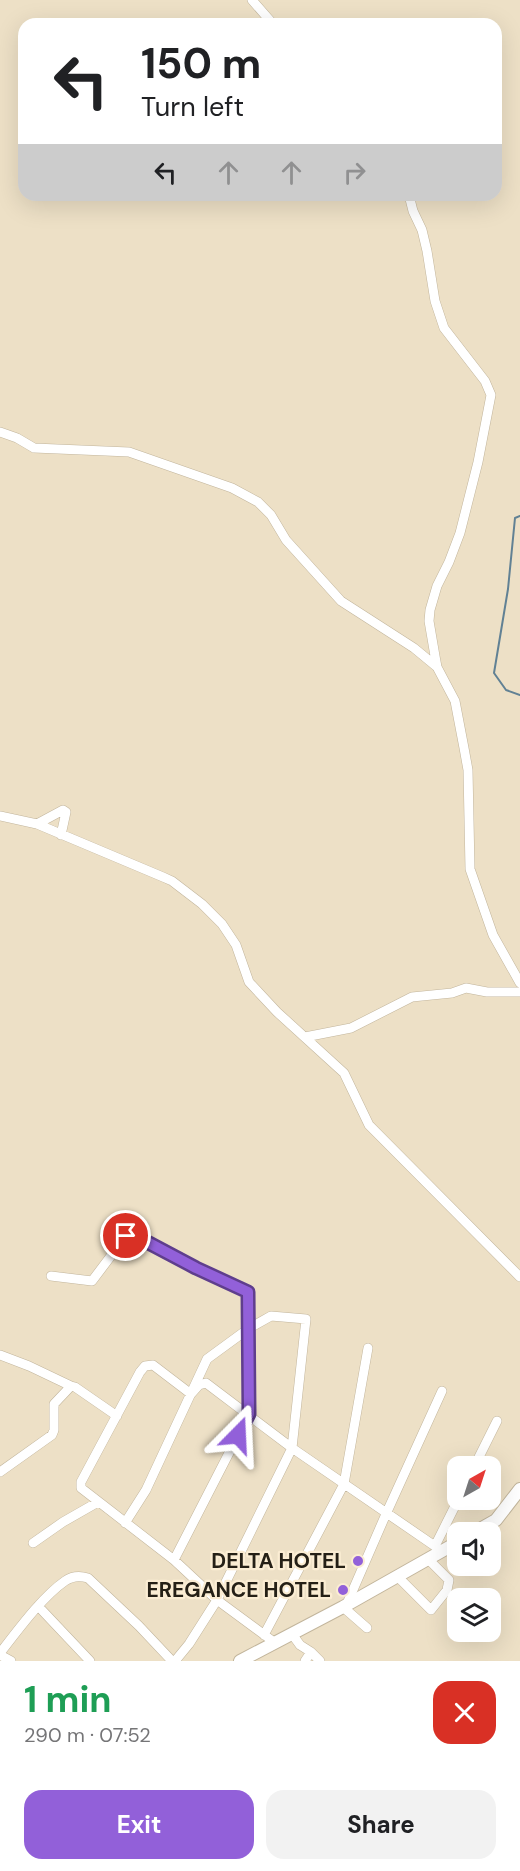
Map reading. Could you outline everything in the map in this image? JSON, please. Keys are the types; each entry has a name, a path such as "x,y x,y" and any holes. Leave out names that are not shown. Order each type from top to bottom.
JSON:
{"main road":[{"path":"492,1522 506,1510 520,1489"},
{"path":"240,1661 269,1639 292,1634 428,1559 439,1549 447,1546"}],"street":[{"path":"252,0 268,18"},
{"path":"410,201 422,230 435,301 444,328 485,381 491,395 478,462 460,533 437,586 430,610 430,632 437,667 455,701 468,770 470,869 493,935 520,983"},
{"path":"0,432 17,438 34,448 129,452 232,488 258,502 271,515 286,540 341,601 414,648 437,667"},
{"path":"370,618 374,608"},
{"path":"37,824 63,810 66,812 62,836"},
{"path":"0,816 37,824 172,881 202,904 230,935 236,945 244,973 257,992 344,1073 369,1125 520,1277"},
{"path":"305,1036 351,1028 412,997 452,993 466,988 487,992 520,992"},
{"path":"51,1276 92,1281 126,1236 147,1242 248,1292 249,1414 174,1560"},
{"path":"10,1661 0,1654 38,1606 66,1580 81,1576 88,1578 174,1661 189,1644 217,1600 292,1448 306,1319 271,1316 248,1329 207,1359 146,1490 125,1523"},
{"path":"191,1394 153,1365 145,1366 140,1371 81,1482 84,1492 174,1560 217,1600 269,1639 344,1484 368,1348"},
{"path":"0,1355 75,1387 117,1416"},
{"path":"191,1394 199,1385 206,1383 292,1448 439,1549 454,1510"},
{"path":"0,1472 51,1436 54,1430 54,1404 71,1386"},
{"path":"367,1628 345,1606 442,1391"},
{"path":"480,1456 497,1421"},
{"path":"33,1543 98,1502"},
{"path":"506,1510 520,1503"},
{"path":"397,1576 431,1610 447,1590 449,1580 428,1559"},
{"path":"38,1606 90,1661"},
{"path":"292,1634 300,1645 320,1661"},
{"path":"305,1661 311,1652"}],"waterway":[{"path":"520,516 515,518 508,589 494,673 506,690 520,695"}],"place":[{"name":"DELTA HOTEL","path":"358,1561"},
{"name":"EREGANCE HOTEL","path":"343,1590"}],"route":[{"path":"126,1236 147,1242 248,1292 249,1414 238,1435"}]}
